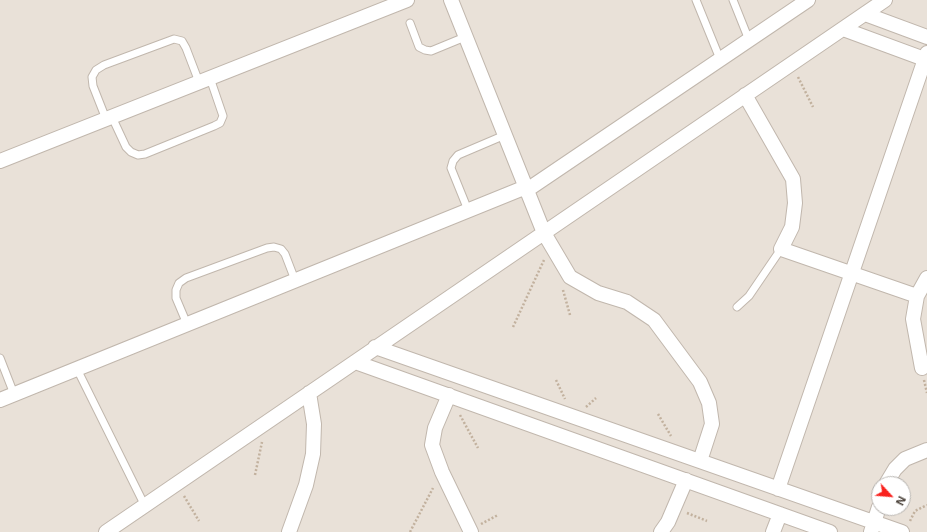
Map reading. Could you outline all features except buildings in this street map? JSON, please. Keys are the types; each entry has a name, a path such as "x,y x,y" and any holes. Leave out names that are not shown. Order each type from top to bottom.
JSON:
{"street":[{"path":"0,161 205,80 388,3 407,0"},
{"path":"451,0 544,233 570,277 598,293 627,302 654,320 700,382 709,403 712,424 700,461"},
{"path":"0,400 468,210 526,188 808,0"},
{"path":"106,532 885,0"},
{"path":"865,14 927,37"},
{"path":"778,489 926,57 843,29"},
{"path":"745,95 793,179 795,203 792,227 781,249 917,296"},
{"path":"922,368 913,319 917,296 927,278"},
{"path":"375,347 778,489 873,527 904,529"},
{"path":"355,362 830,532"},
{"path":"486,409 493,388"},
{"path":"289,532 306,484 313,454 314,424 309,393"},
{"path":"449,395 435,428 432,445 442,472 471,532"},
{"path":"891,476 895,469 905,459 927,450"},
{"path":"661,532 675,509 686,480"},
{"path":"773,532 780,514"},
{"path":"873,527 876,516"}],"lane":[{"path":"696,0 720,59"},
{"path":"733,0 749,40"},
{"path":"410,23 419,47 425,50 431,51 465,37"},
{"path":"174,39 182,41 205,80 223,116 220,123 145,154 138,155 131,152 126,147 109,118 93,86 92,77 96,70 174,39"},
{"path":"468,210 451,168 453,161 458,156 505,135"},
{"path":"187,324 176,298 176,290 179,283 186,278 267,248 274,247 281,249 285,254 295,280"},
{"path":"737,307 749,296 781,249"},
{"path":"0,358 14,394"},
{"path":"76,369 145,506"}],"path":[{"path":"791,64 813,107"},
{"path":"513,327 551,245"},
{"path":"449,395 478,448"},
{"path":"255,475 267,422"},
{"path":"410,532 442,472"},
{"path":"177,483 199,521"},
{"path":"904,529 915,511 927,505"},
{"path":"675,509 707,521"}],"shaded area":[{"path":"0,0 927,0 927,532 0,532"}]}
